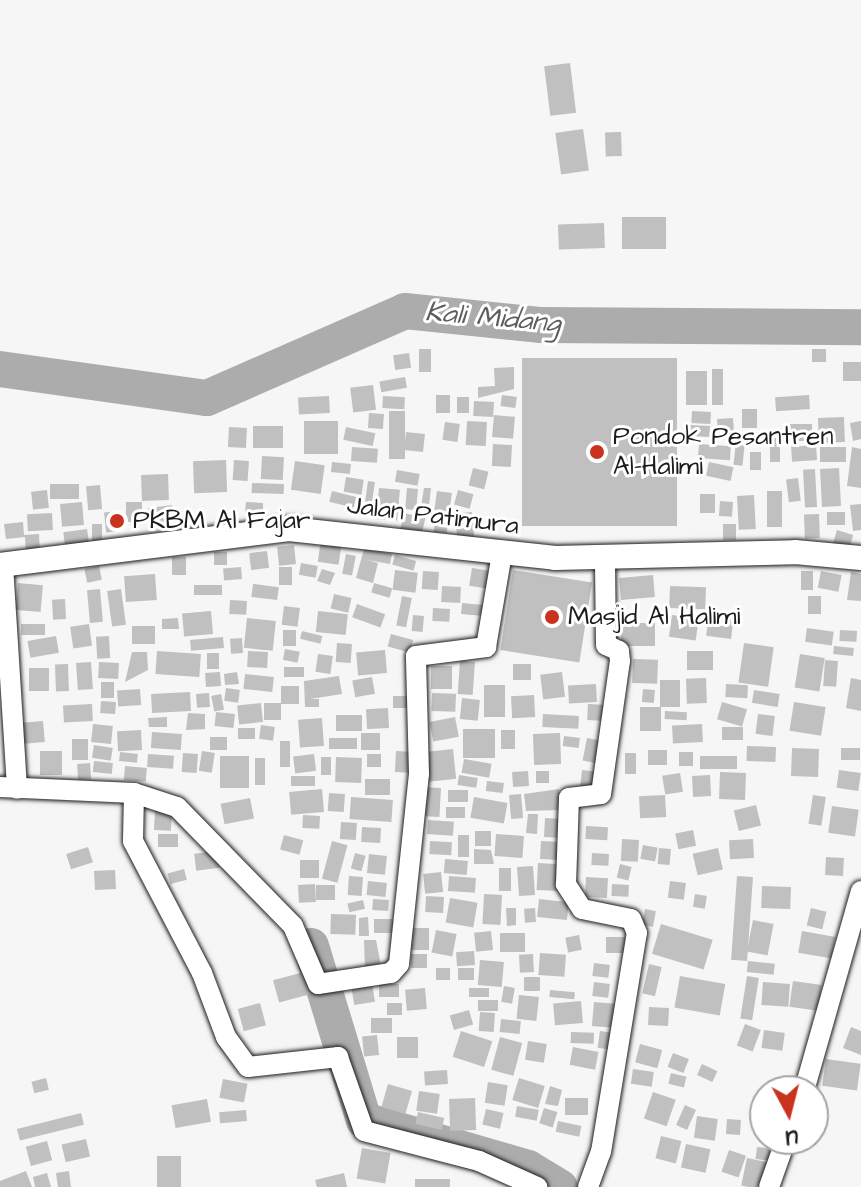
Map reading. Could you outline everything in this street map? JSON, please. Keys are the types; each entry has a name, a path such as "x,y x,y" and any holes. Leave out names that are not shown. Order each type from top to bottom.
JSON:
{"street":[{"name":"Jalan Patimura","path":"2,565 264,529 502,553 605,557 795,552 861,558"},
{"path":"2,565 15,660 12,783 134,793 193,818 293,926 322,986 346,977 389,974 399,964 419,774 416,656 487,646 502,553"},
{"path":"588,1186 601,1152 637,933 631,919 577,905 565,876 569,798 601,794 620,661 619,651 606,645 605,557"},
{"path":"134,793 133,841 246,1065 338,1057 364,1131 479,1161 537,1187"},
{"path":"809,1075 861,891"},
{"path":"769,1187 780,1155"}],"building":[{"path":"570,63 576,113 550,116 544,66"},
{"path":"583,129 589,171 561,174 555,133"},
{"path":"621,132 622,156 606,157 605,133"},
{"path":"622,217 666,217 666,249 622,249"},
{"path":"604,223 605,248 559,250 558,225"},
{"path":"419,349 431,349 431,372 419,372"},
{"path":"812,349 826,349 826,362 812,362"},
{"path":"409,353 411,368 395,370 393,355"},
{"path":"522,358 677,358 677,526 522,526"},
{"path":"843,362 861,362 861,381 843,381"},
{"path":"514,367 514,389 478,398 478,387 495,386 494,368"},
{"path":"712,369 723,369 723,405 712,405"},
{"path":"686,371 707,371 707,405 686,405"},
{"path":"405,377 407,388 381,392 379,382"},
{"path":"373,385 376,410 353,413 350,388"},
{"path":"436,395 450,395 450,413 436,413"},
{"path":"502,395 517,397 515,408 500,406"},
{"path":"809,395 810,409 776,411 775,397"},
{"path":"329,396 330,413 299,415 298,398"},
{"path":"383,396 405,397 404,409 382,408"},
{"path":"457,397 469,397 469,413 457,413"},
{"path":"474,401 494,402 493,417 473,416"},
{"path":"742,409 757,409 757,428 742,428"},
{"path":"389,411 405,411 405,459 389,459"},
{"path":"692,411 711,412 710,424 691,423"},
{"path":"369,413 384,414 383,429 368,428"},
{"path":"494,415 515,417 513,439 492,437"},
{"path":"844,417 845,442 819,443 818,418"},
{"path":"733,418 734,432 718,433 717,419"},
{"path":"304,421 338,421 338,454 304,454"},
{"path":"467,421 487,422 486,446 466,445"},
{"path":"861,421 861,439 853,441 850,423"},
{"path":"445,422 460,424 457,442 442,440"},
{"path":"785,424 812,424 812,441 785,441"},
{"path":"690,425 710,426 709,437 689,436"},
{"path":"253,426 283,426 283,448 253,448"},
{"path":"229,427 247,428 246,448 228,447"},
{"path":"346,427 375,433 373,446 343,440"},
{"path":"406,432 425,434 423,452 404,450"},
{"path":"770,438 780,438 780,462 770,462"},
{"path":"736,441 745,442 742,466 733,465"},
{"path":"493,444 512,445 511,467 492,466"},
{"path":"699,444 731,446 730,460 698,458"},
{"path":"816,445 817,460 792,462 791,447"},
{"path":"352,447 378,449 377,463 351,461"},
{"path":"820,447 846,447 846,462 820,462"},
{"path":"852,447 861,449 861,488 847,486"},
{"path":"750,452 761,452 761,470 750,470"},
{"path":"262,456 284,457 283,480 261,479"},
{"path":"226,460 227,492 194,493 193,461"},
{"path":"234,460 249,461 248,481 233,480"},
{"path":"295,461 325,465 321,494 291,490"},
{"path":"332,462 351,464 350,474 331,472"},
{"path":"709,462 733,467 731,481 706,476"},
{"path":"473,468 489,472 484,489 469,485"},
{"path":"839,468 841,506 822,507 820,469"},
{"path":"815,469 817,507 805,508 803,470"},
{"path":"397,470 420,474 418,486 395,482"},
{"path":"168,474 169,500 142,501 141,475"},
{"path":"346,477 364,480 361,495 344,492"},
{"path":"798,478 801,501 789,502 786,479"},
{"path":"368,481 375,482 370,514 364,513"},
{"path":"252,483 284,484 284,494 252,493"},
{"path":"50,484 79,484 79,499 50,499"},
{"path":"100,485 102,509 88,510 86,486"},
{"path":"379,488 400,490 397,521 376,519"},
{"path":"407,488 418,489 416,510 405,509"},
{"path":"424,488 431,488 428,514 420,513"},
{"path":"47,490 49,508 33,510 31,492"},
{"path":"458,490 473,494 470,509 454,504"},
{"path":"332,491 356,497 354,508 329,502"},
{"path":"437,491 452,493 449,512 434,510"},
{"path":"767,491 782,491 782,527 767,527"},
{"path":"700,494 715,494 715,513 700,513"},
{"path":"754,495 756,529 739,530 737,496"},
{"path":"720,501 733,502 732,517 719,516"},
{"path":"82,502 84,525 62,527 60,504"},
{"path":"126,502 142,502 142,522 126,522"},
{"path":"246,502 263,503 263,513 245,513"},
{"path":"861,504 861,530 853,531 850,505"},
{"path":"172,505 174,521 150,524 148,508"},
{"path":"119,511 121,531 106,532 104,513"},
{"path":"472,512 475,544 458,545 455,513"},
{"path":"827,512 845,512 845,525 827,525"},
{"path":"52,513 53,530 28,531 27,514"},
{"path":"404,513 425,518 421,537 400,532"},
{"path":"819,514 820,538 805,539 804,515"},
{"path":"435,517 448,518 447,533 434,532"},
{"path":"23,522 24,535 39,534 40,553 26,555 25,537 6,539 4,524"},
{"path":"92,524 102,524 102,543 92,543"},
{"path":"723,524 736,524 736,540 723,540"},
{"path":"87,529 89,544 65,547 63,532"},
{"path":"837,530 853,535 849,548 833,543"},
{"path":"321,539 342,542 339,565 318,562"},
{"path":"294,545 296,564 279,566 277,547"},
{"path":"364,549 392,554 390,564 367,560 378,563 373,583 356,578"},
{"path":"267,551 269,568 251,570 249,553"},
{"path":"214,552 227,552 227,565 214,565"},
{"path":"346,554 356,556 352,576 342,574"},
{"path":"395,555 416,561 413,571 392,565"},
{"path":"172,557 186,557 186,575 172,575"},
{"path":"301,563 318,566 316,578 299,575"},
{"path":"99,566 102,580 87,583 84,569"},
{"path":"241,567 242,579 224,581 223,569"},
{"path":"279,567 292,567 292,585 279,585"},
{"path":"472,568 498,572 495,590 469,586"},
{"path":"322,569 335,573 330,585 317,581"},
{"path":"395,570 418,573 415,593 393,590"},
{"path":"513,570 592,583 579,663 500,650"},
{"path":"423,571 439,572 438,590 422,589"},
{"path":"801,571 813,571 813,590 801,590"},
{"path":"821,571 842,575 838,592 818,588"},
{"path":"851,572 861,574 861,601 847,600"},
{"path":"155,574 157,600 126,602 124,576"},
{"path":"653,575 655,597 621,600 619,578"},
{"path":"18,583 43,585 41,612 16,610"},
{"path":"374,583 392,588 390,598 371,593"},
{"path":"253,584 279,587 277,600 251,597"},
{"path":"194,585 222,585 222,595 194,595"},
{"path":"442,586 461,587 460,603 441,602"},
{"path":"670,586 706,587 705,609 669,608"},
{"path":"100,589 103,622 90,623 87,590"},
{"path":"121,589 126,625 112,627 107,591"},
{"path":"334,594 352,598 348,613 331,609"},
{"path":"402,596 412,598 406,627 396,625"},
{"path":"808,596 821,596 821,614 808,614"},
{"path":"65,599 66,619 53,620 52,600"},
{"path":"230,600 247,601 246,615 229,614"},
{"path":"462,603 485,605 484,616 461,614"},
{"path":"357,604 385,614 380,627 352,617"},
{"path":"284,606 300,608 298,627 282,625"},
{"path":"433,608 450,609 449,622 432,621"},
{"path":"211,611 213,634 184,636 182,614"},
{"path":"318,611 348,614 346,635 316,632"},
{"path":"709,613 734,616 731,639 706,636"},
{"path":"413,615 424,616 423,632 412,631"},
{"path":"672,615 699,619 696,641 669,637"},
{"path":"178,618 179,629 162,629 162,619"},
{"path":"247,618 276,621 273,651 244,648"},
{"path":"621,623 655,623 655,646 621,646"},
{"path":"21,624 45,624 45,635 21,635"},
{"path":"89,624 92,646 73,648 70,627"},
{"path":"132,626 155,626 155,644 132,644"},
{"path":"807,628 834,632 832,646 805,642"},
{"path":"283,630 296,630 296,646 283,646"},
{"path":"840,630 857,631 856,642 839,641"},
{"path":"302,631 322,636 320,644 300,639"},
{"path":"391,634 413,640 410,653 388,647"},
{"path":"56,636 59,653 30,658 27,641"},
{"path":"109,636 110,658 97,659 96,637"},
{"path":"223,637 224,648 191,651 190,640"},
{"path":"242,638 243,653 231,654 230,639"},
{"path":"337,643 352,644 351,663 336,662"},
{"path":"744,643 774,647 768,687 738,683"},
{"path":"834,646 854,648 853,656 833,654"},
{"path":"285,649 300,652 298,663 283,660"},
{"path":"385,650 387,673 358,675 356,653"},
{"path":"157,651 201,654 199,677 155,674"},
{"path":"248,651 268,652 267,668 247,667"},
{"path":"687,651 713,651 713,670 687,670"},
{"path":"132,652 147,652 148,670 125,682"},
{"path":"207,653 219,653 219,669 207,669"},
{"path":"318,654 333,656 330,674 315,672"},
{"path":"800,654 825,658 819,691 795,688"},
{"path":"633,659 658,660 657,684 632,683"},
{"path":"825,660 838,661 836,687 823,686"},
{"path":"460,661 475,662 473,695 458,694"},
{"path":"91,662 93,689 78,690 76,663"},
{"path":"99,662 119,663 118,679 98,678"},
{"path":"55,664 68,664 69,691 56,691"},
{"path":"513,664 531,664 531,680 513,680"},
{"path":"431,666 452,666 452,689 431,689"},
{"path":"284,667 304,667 304,677 284,677"},
{"path":"29,668 49,668 49,691 29,691"},
{"path":"220,672 221,686 206,687 205,673"},
{"path":"237,672 239,684 225,685 224,674"},
{"path":"562,672 565,697 543,699 540,675"},
{"path":"245,674 274,677 272,692 243,689"},
{"path":"339,676 342,694 310,699 319,699 319,707 305,707 304,681"},
{"path":"372,677 375,694 355,697 352,680"},
{"path":"706,678 707,703 687,704 686,679"},
{"path":"851,678 861,680 861,711 846,708"},
{"path":"660,680 680,680 680,707 660,707"},
{"path":"101,682 114,682 114,698 101,698"},
{"path":"596,684 597,702 569,703 568,685"},
{"path":"726,684 748,685 747,698 725,697"},
{"path":"484,685 505,685 505,717 484,717"},
{"path":"281,686 299,686 299,704 281,704"},
{"path":"226,688 240,690 238,703 224,701"},
{"path":"140,689 141,705 118,707 117,691"},
{"path":"643,689 655,690 654,703 642,702"},
{"path":"754,690 780,694 778,707 752,703"},
{"path":"190,692 191,711 152,713 151,694"},
{"path":"209,693 210,707 197,708 196,694"},
{"path":"432,693 456,694 455,712 431,711"},
{"path":"221,694 224,710 214,712 211,696"},
{"path":"534,695 535,717 512,718 511,696"},
{"path":"393,696 416,696 416,708 393,708"},
{"path":"462,698 480,700 478,721 460,719"},
{"path":"101,701 116,702 115,714 100,713"},
{"path":"722,702 747,709 742,726 717,719"},
{"path":"794,702 826,707 821,736 789,731"},
{"path":"261,703 263,722 239,724 237,706"},
{"path":"264,703 281,703 281,720 264,720"},
{"path":"92,704 93,721 64,722 63,706"},
{"path":"588,704 607,705 606,721 587,720"},
{"path":"640,707 661,707 661,731 640,731"},
{"path":"388,708 389,728 367,729 366,709"},
{"path":"665,711 687,712 687,720 665,719"},
{"path":"216,712 235,714 233,728 215,726"},
{"path":"188,713 205,714 205,729 186,730"},
{"path":"543,714 579,716 578,729 542,727"},
{"path":"758,714 775,716 772,736 756,734"},
{"path":"336,715 362,715 362,731 336,731"},
{"path":"167,717 167,727 149,727 148,718"},
{"path":"455,717 459,737 433,742 429,722"},
{"path":"322,718 324,746 300,748 298,720"},
{"path":"43,721 45,742 24,744 22,723"},
{"path":"93,724 113,726 111,744 91,742"},
{"path":"702,724 703,742 673,744 672,726"},
{"path":"261,725 275,727 273,741 259,739"},
{"path":"722,727 743,727 743,740 722,740"},
{"path":"238,728 255,728 255,739 238,739"},
{"path":"463,729 495,729 495,758 463,758"},
{"path":"141,730 142,750 118,751 117,731"},
{"path":"501,730 515,730 515,749 501,749"},
{"path":"152,732 182,734 181,750 151,748"},
{"path":"361,733 380,733 380,750 361,750"},
{"path":"560,733 561,764 534,765 533,734"},
{"path":"564,736 580,738 579,748 563,746"},
{"path":"210,737 227,737 227,750 210,750"},
{"path":"329,738 357,738 357,749 329,749"},
{"path":"587,738 607,742 602,764 583,761"},
{"path":"72,739 88,739 88,760 72,760"},
{"path":"280,741 290,741 290,767 280,767"},
{"path":"94,745 113,748 111,761 92,758"},
{"path":"747,746 776,747 775,762 746,761"},
{"path":"792,748 819,749 818,777 791,776"},
{"path":"841,748 860,748 860,760 841,760"},
{"path":"453,749 456,779 426,782 423,752"},
{"path":"648,750 667,750 667,765 648,765"},
{"path":"40,751 62,751 62,775 40,775"},
{"path":"202,751 215,753 212,773 199,771"},
{"path":"396,751 417,752 416,773 395,772"},
{"path":"120,752 138,754 137,763 119,761"},
{"path":"679,752 693,752 693,766 679,766"},
{"path":"183,753 198,754 197,773 182,772"},
{"path":"625,753 636,753 636,774 625,774"},
{"path":"148,754 174,756 173,769 147,767"},
{"path":"314,754 316,771 295,773 293,757"},
{"path":"367,754 381,754 381,767 367,767"},
{"path":"220,756 249,756 249,788 220,788"},
{"path":"700,756 737,756 737,769 700,769"},
{"path":"321,757 331,757 331,775 321,775"},
{"path":"336,757 362,758 361,783 335,782"},
{"path":"255,758 265,758 265,785 255,785"},
{"path":"464,759 492,764 489,778 462,773"},
{"path":"94,761 113,763 112,774 93,772"},
{"path":"90,763 91,779 78,780 77,764"},
{"path":"125,766 147,768 146,782 124,780"},
{"path":"582,770 600,772 598,791 580,789"},
{"path":"839,770 861,773 858,791 836,788"},
{"path":"528,771 529,786 513,787 512,772"},
{"path":"536,771 549,771 549,783 536,783"},
{"path":"720,772 746,773 745,800 719,799"},
{"path":"680,773 683,792 665,795 662,776"},
{"path":"459,775 478,778 476,788 457,785"},
{"path":"710,775 711,796 693,797 692,776"},
{"path":"291,776 315,776 315,786 291,786"},
{"path":"365,779 390,779 390,795 365,795"},
{"path":"487,781 504,783 503,793 486,791"},
{"path":"422,787 441,788 439,817 420,816"},
{"path":"322,789 324,812 291,815 289,792"},
{"path":"559,789 562,810 526,811 524,794"},
{"path":"448,790 468,790 468,802 448,802"},
{"path":"329,793 345,794 344,812 328,811"},
{"path":"521,794 523,818 511,819 509,795"},
{"path":"665,795 666,817 640,818 639,796"},
{"path":"813,795 826,797 821,826 808,824"},
{"path":"351,797 393,800 391,822 349,819"},
{"path":"474,797 507,803 504,824 470,818"},
{"path":"250,798 254,819 225,824 221,804"},
{"path":"756,805 761,825 739,831 734,811"},
{"path":"832,806 859,810 855,836 828,833"},
{"path":"446,807 465,807 465,818 446,818"},
{"path":"155,810 172,811 171,831 154,830"},
{"path":"528,814 538,814 537,834 526,833"},
{"path":"303,815 320,816 319,829 302,828"},
{"path":"545,818 563,819 562,838 544,837"},
{"path":"428,820 454,822 453,836 427,834"},
{"path":"341,822 357,823 356,840 340,839"},
{"path":"586,826 608,827 607,840 585,839"},
{"path":"362,827 381,828 380,843 361,842"},
{"path":"693,830 696,846 678,849 675,833"},
{"path":"475,831 491,831 491,846 475,846"},
{"path":"158,834 178,834 178,847 158,847"},
{"path":"496,834 524,836 522,858 494,856"},
{"path":"284,835 303,840 299,855 280,849"},
{"path":"458,835 469,835 469,857 458,857"},
{"path":"622,839 639,840 638,862 621,861"},
{"path":"753,839 754,858 730,859 729,840"},
{"path":"332,841 347,845 337,883 322,879"},
{"path":"430,841 452,842 451,855 429,854"},
{"path":"541,841 560,842 559,860 540,859"},
{"path":"643,845 658,848 655,862 640,859"},
{"path":"88,847 93,862 71,869 66,854"},
{"path":"659,848 671,849 670,865 658,864"},
{"path":"718,848 723,869 698,875 693,854"},
{"path":"474,849 491,850 494,864 474,864"},
{"path":"217,851 219,868 196,871 194,854"},
{"path":"355,853 366,856 361,871 351,868"},
{"path":"592,853 609,854 608,866 591,865"},
{"path":"369,854 387,856 385,875 367,873"},
{"path":"826,857 844,858 843,876 825,875"},
{"path":"445,859 468,861 467,875 444,873"},
{"path":"300,860 319,860 319,878 300,878"},
{"path":"538,863 560,864 559,891 537,890"},
{"path":"620,864 632,867 628,880 617,878"},
{"path":"533,866 535,895 519,896 517,867"},
{"path":"499,868 511,868 511,891 499,891"},
{"path":"184,869 187,880 170,884 168,873"},
{"path":"115,870 116,889 95,890 94,871"},
{"path":"441,872 443,892 425,894 423,874"},
{"path":"349,876 363,877 362,896 348,895"},
{"path":"449,876 476,878 475,893 448,891"},
{"path":"737,876 753,877 747,961 731,960"},
{"path":"586,877 608,878 607,898 585,897"},
{"path":"368,881 387,883 385,897 367,895"},
{"path":"670,881 686,883 684,900 668,898"},
{"path":"315,884 316,902 299,903 298,885"},
{"path":"612,884 629,885 628,897 611,896"},
{"path":"316,885 335,885 335,900 316,900"},
{"path":"762,886 791,887 790,909 761,908"},
{"path":"484,894 502,895 500,925 482,924"},
{"path":"695,894 707,896 705,909 693,907"},
{"path":"426,896 444,897 443,913 425,912"},
{"path":"450,898 478,903 473,927 446,923"},
{"path":"373,899 389,900 388,911 372,910"},
{"path":"539,899 569,902 567,920 537,917"},
{"path":"363,900 365,909 349,912 347,904"},
{"path":"506,908 516,908 516,925 507,926"},
{"path":"535,908 536,922 525,923 524,909"},
{"path":"811,908 827,912 822,929 807,925"},
{"path":"645,909 656,911 653,927 642,925"},
{"path":"331,914 356,915 355,935 330,934"},
{"path":"368,917 369,936 359,936 359,918"},
{"path":"374,919 397,919 397,933 374,933"},
{"path":"753,920 774,924 768,955 747,951"},
{"path":"661,924 713,940 704,969 652,954"},
{"path":"411,928 429,928 429,950 411,950"},
{"path":"436,930 457,934 452,957 432,953"},
{"path":"491,931 493,950 476,952 474,933"},
{"path":"802,931 835,937 832,959 798,953"},
{"path":"500,933 525,933 525,952 500,952"},
{"path":"579,935 582,950 568,952 565,938"},
{"path":"606,937 625,937 625,953 606,953"},
{"path":"364,940 376,940 382,971 365,971"},
{"path":"474,951 475,965 457,966 456,952"},
{"path":"540,953 566,955 564,977 538,975"},
{"path":"411,954 427,954 427,968 411,968"},
{"path":"533,954 534,972 520,973 519,955"},
{"path":"480,960 504,962 502,987 478,985"},
{"path":"748,961 775,964 774,975 747,972"},
{"path":"594,963 610,965 608,978 592,976"},
{"path":"649,964 662,967 655,996 642,993"},
{"path":"436,968 450,968 450,980 436,980"},
{"path":"458,968 474,968 474,980 458,980"},
{"path":"304,972 310,994 279,1002 273,980"},
{"path":"680,976 725,984 720,1016 674,1008"},
{"path":"747,976 759,978 752,1020 740,1018"},
{"path":"524,977 540,977 540,991 524,991"},
{"path":"793,981 822,985 818,1011 789,1007"},
{"path":"594,982 610,984 608,998 592,996"},
{"path":"763,982 790,984 788,1007 761,1005"},
{"path":"372,983 375,1002 354,1005 351,986"},
{"path":"379,984 399,984 399,997 379,997"},
{"path":"504,986 515,988 512,1004 501,1002"},
{"path":"425,988 427,1009 407,1011 405,990"},
{"path":"469,988 489,988 489,997 469,997"},
{"path":"550,990 575,992 574,999 549,997"},
{"path":"519,995 539,997 536,1021 516,1019"},
{"path":"478,1000 498,1000 498,1011 478,1011"},
{"path":"581,1001 583,1023 555,1025 553,1003"},
{"path":"594,1002 618,1004 616,1028 592,1026"},
{"path":"260,1003 266,1025 244,1031 238,1009"},
{"path":"387,1003 402,1003 402,1015 387,1015"},
{"path":"649,1007 669,1008 668,1026 648,1025"},
{"path":"469,1010 473,1024 454,1030 450,1016"},
{"path":"480,1012 495,1013 494,1032 479,1031"},
{"path":"371,1018 392,1018 392,1033 371,1033"},
{"path":"501,1019 521,1021 520,1034 500,1032"},
{"path":"745,1024 761,1030 753,1052 737,1045"},
{"path":"851,1027 861,1031 861,1055 843,1048"},
{"path":"764,1030 785,1033 782,1051 761,1048"},
{"path":"461,1031 492,1041 484,1067 453,1057"},
{"path":"600,1031 614,1033 611,1050 598,1048"},
{"path":"571,1032 594,1033 594,1044 571,1043"},
{"path":"377,1035 379,1055 364,1056 362,1037"},
{"path":"397,1037 418,1037 418,1058 397,1058"},
{"path":"500,1037 522,1043 513,1076 491,1070"},
{"path":"528,1041 547,1044 544,1063 525,1060"},
{"path":"640,1044 662,1050 657,1068 635,1062"},
{"path":"573,1047 599,1052 595,1070 570,1065"},
{"path":"673,1053 689,1059 683,1073 668,1067"},
{"path":"826,1059 861,1064 857,1091 829,1087 829,1075 824,1075"},
{"path":"702,1064 717,1071 712,1082 697,1075"},
{"path":"633,1069 654,1072 652,1087 631,1084"},
{"path":"447,1070 448,1084 425,1086 424,1072"},
{"path":"671,1073 687,1077 684,1088 668,1084"},
{"path":"46,1078 49,1090 34,1093 31,1082"},
{"path":"519,1078 545,1086 538,1108 512,1100"},
{"path":"223,1079 248,1084 244,1102 219,1098"},
{"path":"488,1082 508,1085 504,1106 485,1103"},
{"path":"388,1084 412,1091 405,1114 381,1107"},
{"path":"550,1086 562,1090 558,1106 545,1104"},
{"path":"419,1091 440,1094 437,1114 416,1111"},
{"path":"653,1092 676,1100 667,1126 644,1118"},
{"path":"475,1098 476,1130 450,1131 449,1099"},
{"path":"565,1098 588,1098 588,1115 565,1115"},
{"path":"207,1099 211,1122 176,1128 172,1105"},
{"path":"685,1105 696,1110 687,1130 676,1125"},
{"path":"517,1106 539,1110 537,1121 515,1117"},
{"path":"544,1108 557,1112 553,1127 539,1123"},
{"path":"486,1109 504,1113 500,1129 482,1125"},
{"path":"246,1110 247,1121 220,1123 219,1112"},
{"path":"418,1112 444,1118 442,1130 415,1124"},
{"path":"81,1113 84,1125 20,1141 17,1129"},
{"path":"697,1116 718,1119 715,1141 694,1138"},
{"path":"727,1119 741,1120 740,1135 726,1134"},
{"path":"558,1121 581,1126 579,1137 556,1132"},
{"path":"661,1136 681,1141 676,1163 655,1158"},
{"path":"86,1139 90,1157 66,1162 62,1145"},
{"path":"47,1141 52,1160 31,1166 26,1147"},
{"path":"686,1144 710,1149 705,1173 681,1167"},
{"path":"362,1148 391,1153 385,1184 357,1179"},
{"path":"729,1150 746,1156 739,1178 722,1172"},
{"path":"756,1155 772,1155 771,1161 756,1159"},
{"path":"157,1156 181,1156 181,1187 157,1187"},
{"path":"747,1158 771,1163 766,1187 741,1185"},
{"path":"26,1171 32,1187 0,1187 0,1181"},
{"path":"69,1171 71,1187 58,1187 56,1173"},
{"path":"47,1173 51,1187 35,1187 33,1177"},
{"path":"344,1173 347,1187 317,1187 315,1180"},
{"path":"415,1179 450,1179 450,1187 415,1187"}],"waterway":[{"name":"Kali Midang","path":"0,369 207,398 405,311 541,325 861,327"},
{"path":"311,946 364,1120 528,1168 560,1187"}],"place":[{"name":"Pondok Pesantren Al-Halimi","path":"597,452"},
{"name":"PKBM Al Fajar","path":"117,521"},
{"name":"Masjid Al Halimi","path":"552,617"}]}
